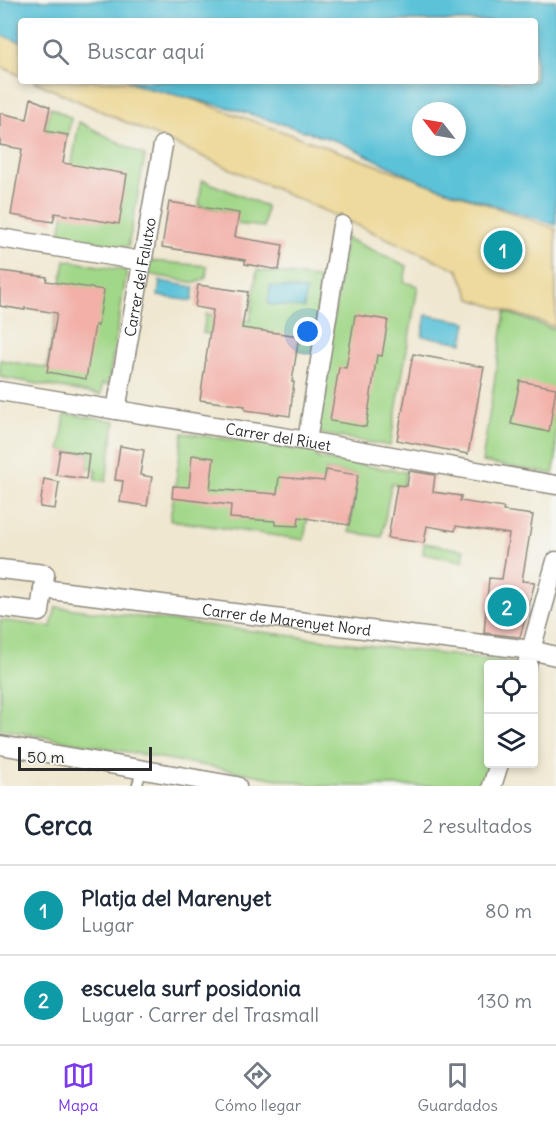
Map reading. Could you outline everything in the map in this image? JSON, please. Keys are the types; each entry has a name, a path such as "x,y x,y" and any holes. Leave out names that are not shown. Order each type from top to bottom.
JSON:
{"street":[{"name":"Carrer del Falutxo","path":"116,410 163,145"},
{"path":"307,441 342,225"},
{"path":"0,238 142,261"},
{"name":"Carrer del Riuet","path":"0,391 307,441 556,485"},
{"path":"529,657 556,561"},
{"path":"0,569 45,574 40,612 0,607"},
{"name":"Carrer de Marenyet Nord","path":"43,589 529,657 556,656"},
{"path":"0,745 139,778 237,786"},
{"path":"492,786 498,768"}],"green space":[{"path":"50,107 71,118 68,135 45,131"},
{"path":"79,122 145,156 128,247 60,236"},
{"path":"202,180 266,206 264,227 237,224 238,213 199,206"},
{"path":"346,238 407,266 404,282 418,286 390,446 316,433"},
{"path":"65,260 127,271 108,385 102,384 101,395 0,377 0,360 47,368"},
{"path":"150,261 207,266 206,278 196,283 148,274"},
{"path":"257,270 322,279 312,353 297,351 299,337 248,340 203,333 206,314 250,321"},
{"path":"505,312 556,330 556,458 553,474 482,462"},
{"path":"65,414 115,421 106,481 95,480 96,469 87,468 89,454 60,450"},
{"path":"183,433 317,452 317,458 406,472 403,486 391,484 382,537 349,532 357,475 326,470 321,497 311,496 304,540 170,520"},
{"path":"424,543 464,550 463,561 423,554"},
{"path":"56,607 492,660 484,660 484,768 492,768 487,786 317,786 0,729 0,620 51,627"}],"sand":[{"path":"0,32 18,38 18,75 0,66"},
{"path":"40,84 149,84 556,229 556,327 471,299 458,270"}],"water":[{"path":"0,0 556,0 556,225 422,182 340,142 234,109 134,84 538,84 538,18 18,18 18,41 0,35"},
{"path":"160,281 194,287 192,301 158,296"},
{"path":"270,286 306,290 304,308 268,304"},
{"path":"426,315 467,322 463,343 422,336"}],"building":[{"path":"31,98 50,107 45,131 68,135 63,163 127,174 119,224 55,213 53,222 11,215 22,149 0,145 0,113 27,119"},
{"path":"169,202 239,213 235,237 283,245 279,270 245,264 245,260 162,247"},
{"path":"0,271 47,277 46,281 104,290 98,326 95,325 86,379 47,372 57,313 0,306"},
{"path":"198,285 248,292 242,328 299,336 292,382 294,382 290,416 245,410 245,406 200,400 213,310 195,307"},
{"path":"355,315 388,320 382,356 377,355 366,427 330,421 339,367 346,368"},
{"path":"413,354 484,367 468,454 397,440"},
{"path":"520,381 556,388 549,432 511,424"},
{"path":"120,446 144,450 140,475 152,477 147,506 120,502 123,481 115,480"},
{"path":"60,450 89,454 86,479 56,475"},
{"path":"192,455 214,458 210,489 277,494 279,477 324,481 326,470 358,475 349,525 299,517 298,526 275,525 275,521 230,518 231,505 172,498 173,486 189,487"},
{"path":"409,471 435,475 433,492 461,496 460,501 504,508 503,511 533,515 522,581 535,582 520,637 484,633 489,578 502,579 509,534 456,526 455,531 427,526 424,543 388,538 397,485 407,486"},
{"path":"44,479 59,482 55,509 40,507"}],"place":[{"name":"Platja del Marenyet","path":"503,250"},
{"name":"escuela surf posidonia","path":"507,607"}]}
